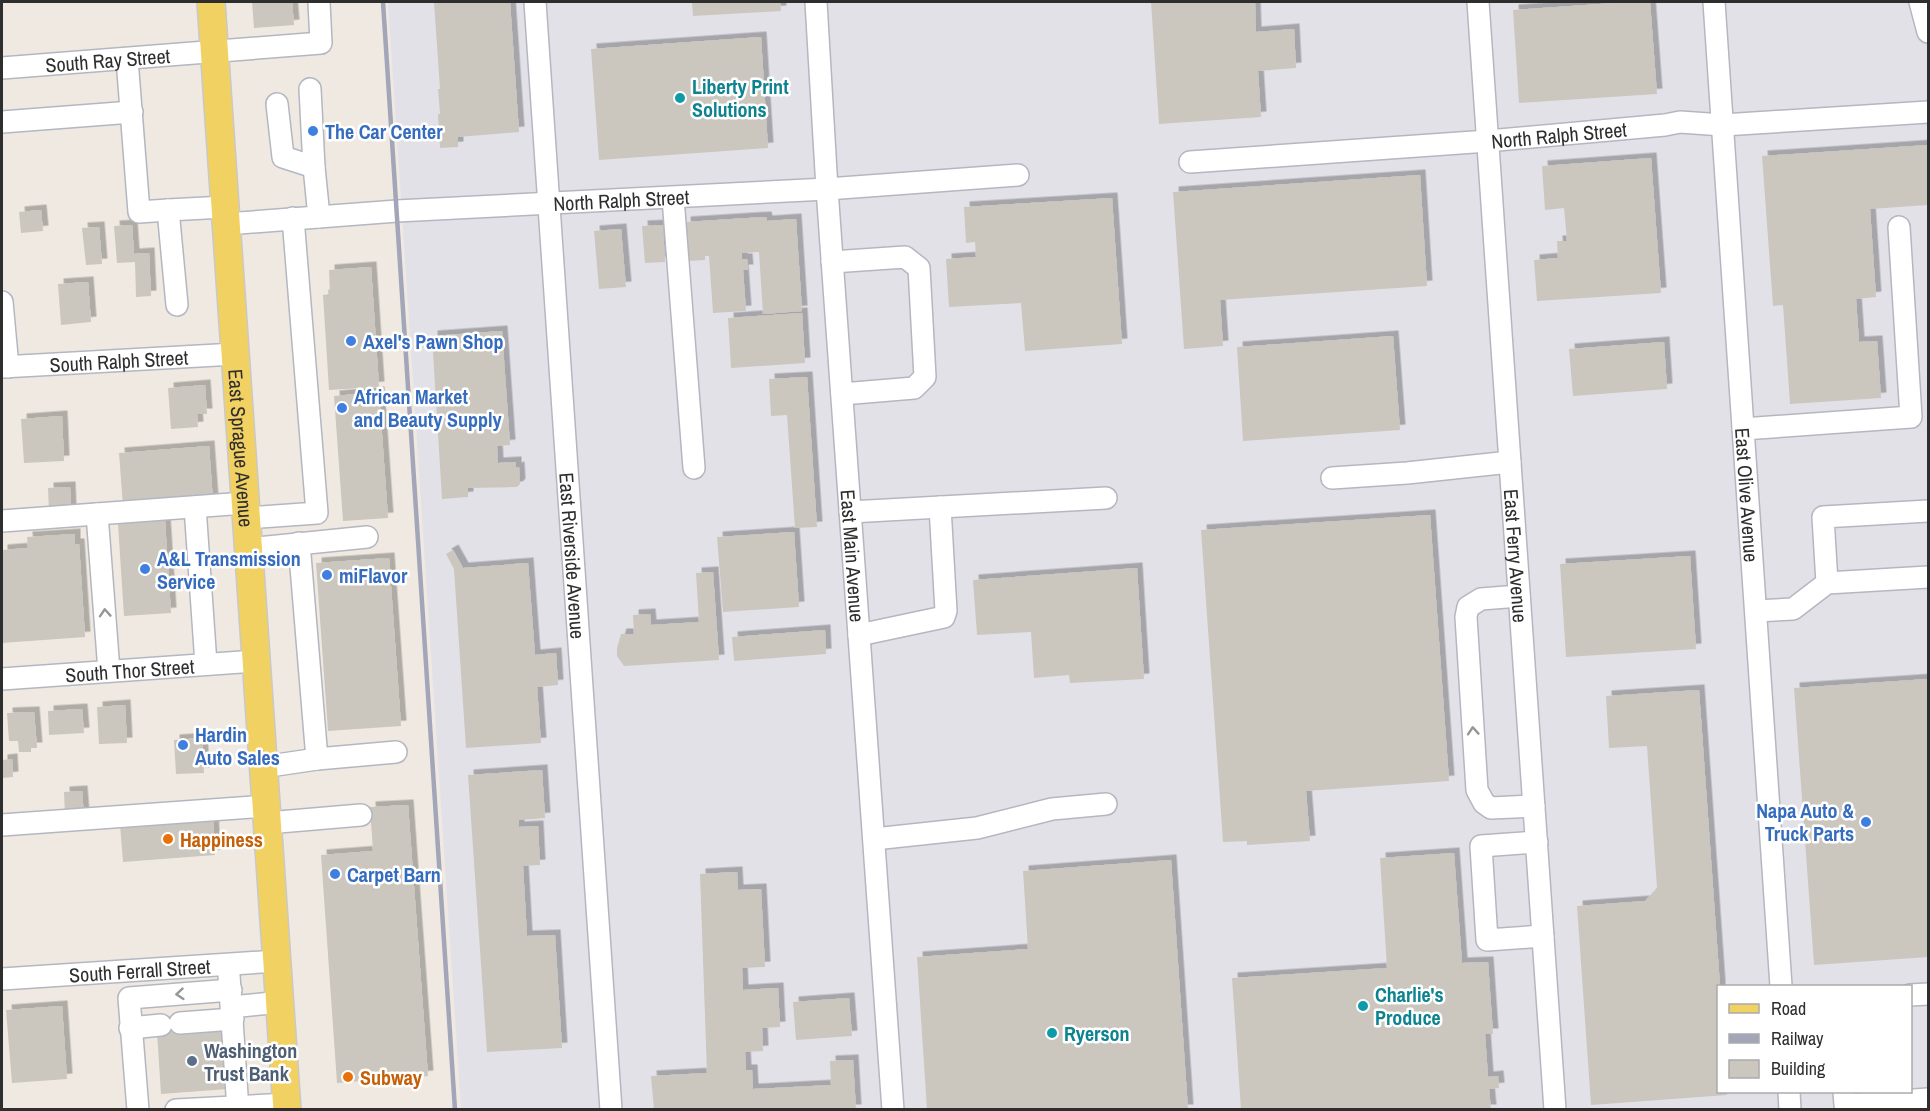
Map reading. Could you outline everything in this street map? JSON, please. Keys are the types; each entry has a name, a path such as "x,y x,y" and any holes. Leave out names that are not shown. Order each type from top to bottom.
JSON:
{"main road":[{"name":"East Sprague Avenue","path":"211,2 287,1107"}],"street":[{"name":"South Ray Street","path":"2,68 321,43 319,2"},
{"name":"East Riverside Avenue","path":"535,2 611,1110"},
{"name":"East Main Avenue","path":"816,2 832,262 893,1110"},
{"name":"East Ferry Avenue","path":"1478,2 1555,1110"},
{"name":"East Olive Avenue","path":"1714,2 1781,985"},
{"path":"1920,2 1929,32"},
{"path":"2,122 132,112 127,59"},
{"path":"310,89 319,217"},
{"path":"277,104 283,157 314,167"},
{"name":"North Ralph Street","path":"132,112 140,212 168,210 225,215 319,217 827,189 1018,174"},
{"name":"North Ralph Street","path":"1190,162 1488,141 1680,122 1723,125 1929,112"},
{"path":"673,198 694,468"},
{"path":"168,210 177,305"},
{"path":"2,521 195,507 317,513 293,218"},
{"path":"1743,429 1911,417 1899,227"},
{"path":"832,262 905,257 919,268 925,377 914,388 842,394"},
{"path":"2,302 5,367"},
{"name":"South Ralph Street","path":"5,367 235,354"},
{"path":"1332,478 1510,462"},
{"path":"850,512 1106,498"},
{"path":"195,507 206,664"},
{"path":"859,635 944,617 946,611 940,507"},
{"path":"1827,583 1823,518 1929,511"},
{"path":"98,514 110,671"},
{"path":"248,549 367,537"},
{"path":"299,543 318,759"},
{"path":"1756,611 1793,609 1827,583 1929,577"},
{"path":"1519,596 1481,599 1468,607 1466,617 1478,790 1484,803 1491,808 1534,806"},
{"name":"South Thor Street","path":"2,679 256,661"},
{"path":"263,767 396,752"},
{"path":"874,839 977,828 1052,809 1106,804"},
{"path":"2,825 266,815 361,815"},
{"path":"1537,842 1481,846 1487,940 1544,936"},
{"name":"South Ferrall Street","path":"2,980 277,961"},
{"path":"228,964 238,1107"},
{"path":"1912,995 1929,994"},
{"path":"138,1110 129,998 232,1005 280,1002"},
{"path":"130,1028 170,1024 232,1005"},
{"path":"1789,1093 1790,1110"},
{"path":"1844,1093 1845,1105 1913,1100"},
{"path":"178,1109 287,1107"}],"shaded area":[{"path":"388,2 1928,2 1928,1109 461,1109"}],"building":[{"path":"252,2 292,2 294,25 254,28"},
{"path":"434,2 510,2 519,132 458,137 458,147 440,148 438,89 440,89"},
{"path":"692,2 780,2 781,11 693,16"},
{"path":"1151,2 1255,2 1256,32 1294,29 1296,68 1258,71 1261,117 1159,124"},
{"path":"1650,2 1657,94 1519,103 1513,10"},
{"name":"Liberty Print Solutions","path":"761,37 768,148 599,160 591,49"},
{"path":"1928,145 1928,205 1870,209 1876,297 1856,299 1859,342 1877,341 1881,398 1790,404 1783,305 1773,306 1762,156"},
{"path":"1651,158 1661,293 1537,301 1534,260 1558,258 1557,241 1567,241 1564,208 1545,210 1542,166"},
{"path":"1420,175 1427,286 1220,300 1223,346 1184,349 1173,192"},
{"path":"1112,198 1122,344 1025,351 1021,303 949,307 946,259 976,257 975,242 966,243 964,207"},
{"path":"41,210 43,231 21,233 19,212"},
{"path":"766,217 767,221 796,219 802,311 763,314 759,252 742,253 742,259 747,259 748,270 743,270 746,311 713,313 709,256 705,256 705,260 688,261 685,222"},
{"path":"132,225 134,254 149,253 151,296 136,297 135,262 117,263 114,226"},
{"path":"663,225 665,262 645,263 642,226"},
{"path":"99,227 102,264 86,265 82,228"},
{"path":"621,229 626,287 599,289 594,231"},
{"name":"Axel's Pawn Shop","path":"371,267 379,387 329,390 323,295 330,294 329,270"},
{"path":"88,282 91,322 61,325 58,284"},
{"path":"802,313 805,363 731,368 728,318"},
{"path":"502,331 510,445 497,446 498,463 516,462 516,468 519,467 520,484 517,487 468,488 468,497 442,499 432,336"},
{"path":"1393,336 1400,430 1243,441 1237,347"},
{"path":"1664,342 1667,389 1573,396 1569,349"},
{"path":"807,377 817,527 795,528 787,415 771,416 769,379"},
{"path":"205,385 207,414 197,414 198,427 171,429 168,388"},
{"path":"379,392 388,518 343,521 334,396"},
{"path":"62,416 64,461 24,463 21,419"},
{"path":"209,446 213,501 123,507 119,453"},
{"path":"70,487 71,511 49,512 48,488"},
{"path":"1430,515 1449,781 1306,791 1310,841 1247,845 1247,841 1223,842 1201,530"},
{"name":"A&L Transmission Service","path":"165,521 171,613 124,616 118,524"},
{"path":"794,532 799,607 723,612 717,537"},
{"path":"75,534 75,544 79,544 85,637 2,643 2,550 28,548 27,537"},
{"path":"453,550 463,568 528,563 535,655 556,653 558,685 537,687 541,743 466,748 454,569 446,554"},
{"path":"1690,556 1696,649 1566,657 1560,564"},
{"path":"389,558 401,726 328,731 316,563"},
{"path":"1137,568 1144,679 1070,683 1069,675 1034,678 1031,632 977,635 973,580"},
{"path":"713,572 719,660 624,666 617,656 617,648 621,634 634,634 633,615 650,614 651,625 699,622 696,573"},
{"path":"825,630 826,654 734,661 732,637"},
{"name":"Napa Auto & Truck Parts","path":"1928,679 1928,957 1814,965 1794,688"},
{"path":"1699,690 1720,985 1717,985 1717,1093 1727,1093 1727,1095 1591,1105 1577,906 1645,901 1657,888 1647,746 1609,748 1606,696"},
{"path":"125,705 127,743 99,744 97,707"},
{"path":"82,709 84,733 49,735 48,711"},
{"path":"34,712 37,748 31,748 31,752 19,752 18,741 9,741 7,713"},
{"path":"202,738 204,773 176,774 174,740"},
{"path":"12,759 13,777 2,778 2,760"},
{"path":"542,770 545,818 519,820 519,827 538,826 540,865 523,866 527,936 555,935 562,1048 487,1052 468,775"},
{"path":"82,791 84,816 65,817 64,792"},
{"path":"408,805 428,1076 337,1083 321,855 373,851 370,807"},
{"name":"Happiness","path":"213,817 215,855 123,862 120,824"},
{"name":"Charlie's Produce","path":"1454,853 1462,963 1488,962 1493,1034 1485,1034 1488,1077 1498,1076 1499,1088 1489,1089 1491,1110 1241,1110 1232,978 1387,968 1380,858"},
{"name":"Ryerson","path":"1171,860 1188,1110 927,1110 917,957 1028,949 1023,871"},
{"path":"737,872 738,890 761,889 765,967 742,968 743,990 778,988 780,1027 762,1028 763,1051 745,1052 746,1070 752,1070 753,1089 831,1085 830,1061 853,1060 856,1110 654,1110 651,1076 707,1073 700,874"},
{"path":"849,998 852,1036 796,1040 793,1002"},
{"path":"62,1006 67,1079 12,1083 6,1010"},
{"name":"Washington Trust Bank","path":"224,1028 228,1089 161,1094 157,1032"}],"railway":[{"path":"383,2 455,1110"}],"place":[{"name":"Liberty Print Solutions","path":"680,98"},
{"name":"The Car Center","path":"313,131"},
{"name":"Axel's Pawn Shop","path":"351,341"},
{"name":"African Market and Beauty Supply","path":"342,408"},
{"name":"A&L Transmission Service","path":"145,569"},
{"name":"miFlavor","path":"327,575"},
{"name":"Hardin Auto Sales","path":"183,745"},
{"name":"Napa Auto & Truck Parts","path":"1866,822"},
{"name":"Happiness","path":"168,839"},
{"name":"Carpet Barn","path":"335,874"},
{"name":"Charlie's Produce","path":"1363,1006"},
{"name":"Ryerson","path":"1052,1033"},
{"name":"Washington Trust Bank","path":"192,1061"},
{"name":"Subway","path":"348,1077"}]}
